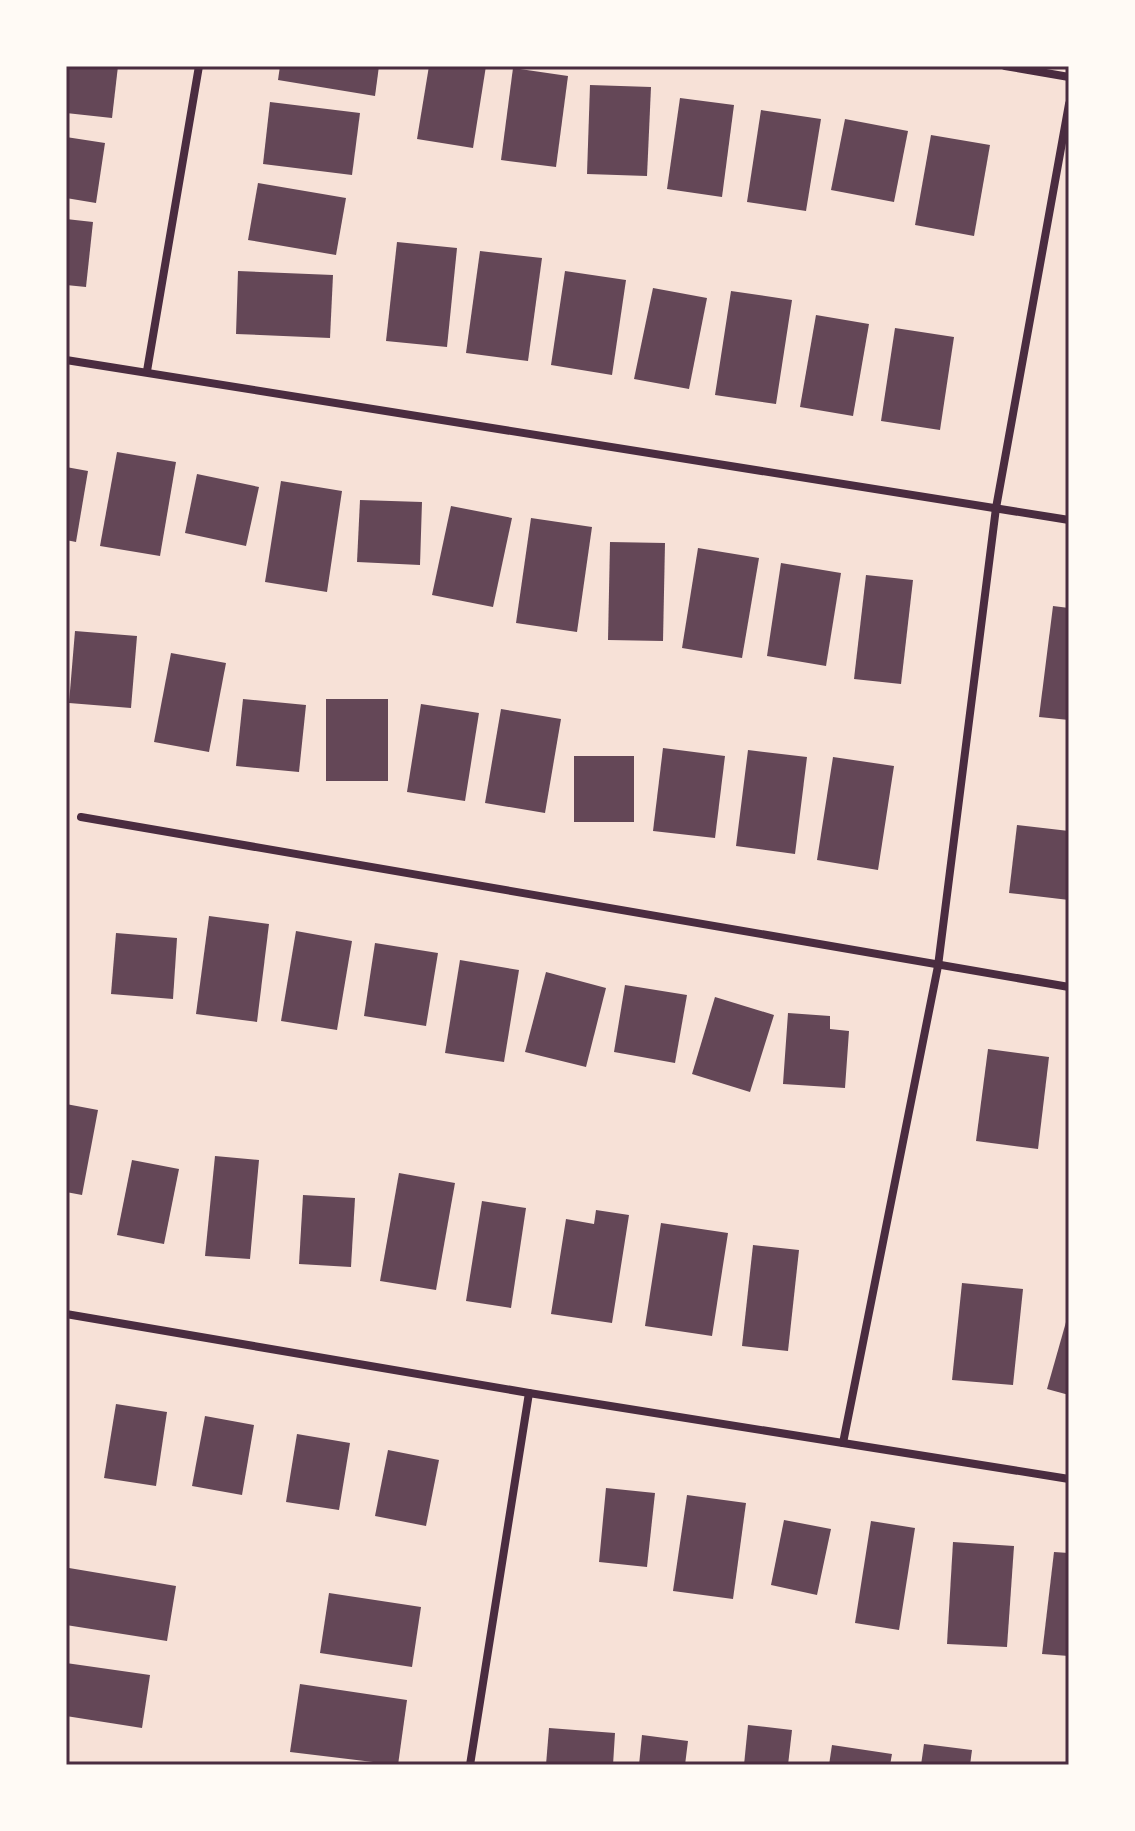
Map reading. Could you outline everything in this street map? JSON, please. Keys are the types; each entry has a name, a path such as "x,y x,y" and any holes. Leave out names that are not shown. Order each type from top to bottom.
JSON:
{"street":[{"path":"147,371 199,66"},
{"path":"1005,66 1069,77"},
{"path":"843,1443 938,966 996,508 1069,104"},
{"path":"66,360 1069,520"},
{"path":"81,817 1069,987"},
{"path":"66,1314 529,1393 1069,1479"},
{"path":"470,1765 529,1393"}],"building":[{"path":"66,66 118,66 112,118 66,113"},
{"path":"280,66 379,66 375,96 278,80"},
{"path":"429,66 486,66 473,148 417,139"},
{"path":"513,68 568,76 556,167 501,160"},
{"path":"590,85 651,87 647,176 587,174"},
{"path":"680,98 734,105 722,197 667,189"},
{"path":"270,102 360,113 352,175 263,164"},
{"path":"761,110 821,119 806,211 747,202"},
{"path":"845,119 908,131 894,202 831,190"},
{"path":"931,135 990,145 974,236 915,225"},
{"path":"66,137 105,143 96,203 66,198"},
{"path":"258,183 346,198 336,255 248,240"},
{"path":"66,219 93,222 86,287 66,285"},
{"path":"397,242 457,248 447,347 386,341"},
{"path":"480,251 542,258 528,361 466,353"},
{"path":"238,271 333,275 330,338 236,334"},
{"path":"565,271 626,280 612,375 551,365"},
{"path":"653,288 707,298 689,389 634,379"},
{"path":"731,291 792,300 776,404 715,395"},
{"path":"816,315 869,324 853,416 800,407"},
{"path":"895,328 954,337 940,430 881,421"},
{"path":"117,452 176,462 160,556 100,546"},
{"path":"66,467 88,471 76,542 66,540"},
{"path":"197,474 259,487 246,546 185,533"},
{"path":"281,481 342,491 327,592 265,582"},
{"path":"360,500 422,502 420,565 357,562"},
{"path":"451,506 512,518 493,607 432,595"},
{"path":"531,518 592,527 577,632 516,623"},
{"path":"610,542 665,543 663,641 608,640"},
{"path":"698,548 759,558 742,658 682,648"},
{"path":"781,563 841,573 826,666 767,656"},
{"path":"866,575 913,580 901,684 854,679"},
{"path":"1053,606 1069,608 1069,720 1039,717"},
{"path":"75,631 137,636 131,708 69,703"},
{"path":"171,653 226,663 209,752 154,742"},
{"path":"243,699 306,705 299,772 236,766"},
{"path":"326,699 388,699 388,781 326,781"},
{"path":"421,704 479,713 465,801 407,792"},
{"path":"501,709 561,719 545,813 485,803"},
{"path":"663,748 725,756 715,838 653,831"},
{"path":"748,750 807,757 795,854 736,846"},
{"path":"574,756 634,756 634,822 574,822"},
{"path":"833,757 894,766 878,870 817,860"},
{"path":"1017,825 1069,831 1069,900 1009,893"},
{"path":"209,916 269,924 257,1022 196,1014"},
{"path":"296,931 352,941 337,1030 281,1021"},
{"path":"116,933 177,938 173,999 111,994"},
{"path":"375,943 438,953 426,1026 364,1016"},
{"path":"460,960 519,970 504,1062 445,1053"},
{"path":"546,972 606,988 586,1067 525,1052"},
{"path":"625,985 687,995 675,1063 614,1052"},
{"path":"715,997 774,1015 750,1092 692,1074"},
{"path":"788,1013 830,1016 830,1029 849,1031 845,1088 783,1084"},
{"path":"988,1049 1049,1057 1038,1149 976,1141"},
{"path":"66,1104 98,1110 82,1195 66,1192"},
{"path":"215,1156 259,1160 250,1259 205,1256"},
{"path":"132,1160 179,1169 164,1244 117,1235"},
{"path":"399,1173 455,1183 436,1290 380,1281"},
{"path":"303,1195 355,1198 351,1267 299,1264"},
{"path":"482,1201 526,1208 511,1308 466,1301"},
{"path":"596,1210 629,1215 612,1323 551,1314 566,1219 594,1224"},
{"path":"661,1223 728,1233 712,1336 645,1326"},
{"path":"753,1245 799,1250 788,1351 742,1346"},
{"path":"962,1283 1023,1289 1013,1385 952,1380"},
{"path":"1069,1315 1069,1395 1047,1389"},
{"path":"116,1404 167,1412 156,1486 104,1478"},
{"path":"205,1416 254,1425 242,1495 192,1486"},
{"path":"297,1434 350,1443 339,1510 286,1502"},
{"path":"388,1450 439,1460 426,1526 375,1516"},
{"path":"606,1488 655,1493 647,1567 599,1562"},
{"path":"687,1495 746,1503 733,1599 673,1591"},
{"path":"784,1520 831,1529 817,1595 771,1585"},
{"path":"871,1521 915,1528 899,1630 855,1623"},
{"path":"953,1542 1014,1546 1007,1647 947,1644"},
{"path":"1054,1552 1069,1553 1069,1656 1042,1654"},
{"path":"69,1568 176,1586 167,1641 66,1625"},
{"path":"329,1593 421,1607 412,1667 320,1653"},
{"path":"66,1663 150,1675 142,1728 66,1716"},
{"path":"300,1684 407,1700 398,1765 290,1752"},
{"path":"748,1725 792,1730 788,1765 744,1765"},
{"path":"549,1728 615,1733 613,1765 546,1765"},
{"path":"642,1735 688,1741 685,1765 639,1765"},
{"path":"924,1744 972,1750 970,1765 921,1765"},
{"path":"832,1745 892,1754 890,1765 829,1765"}]}
